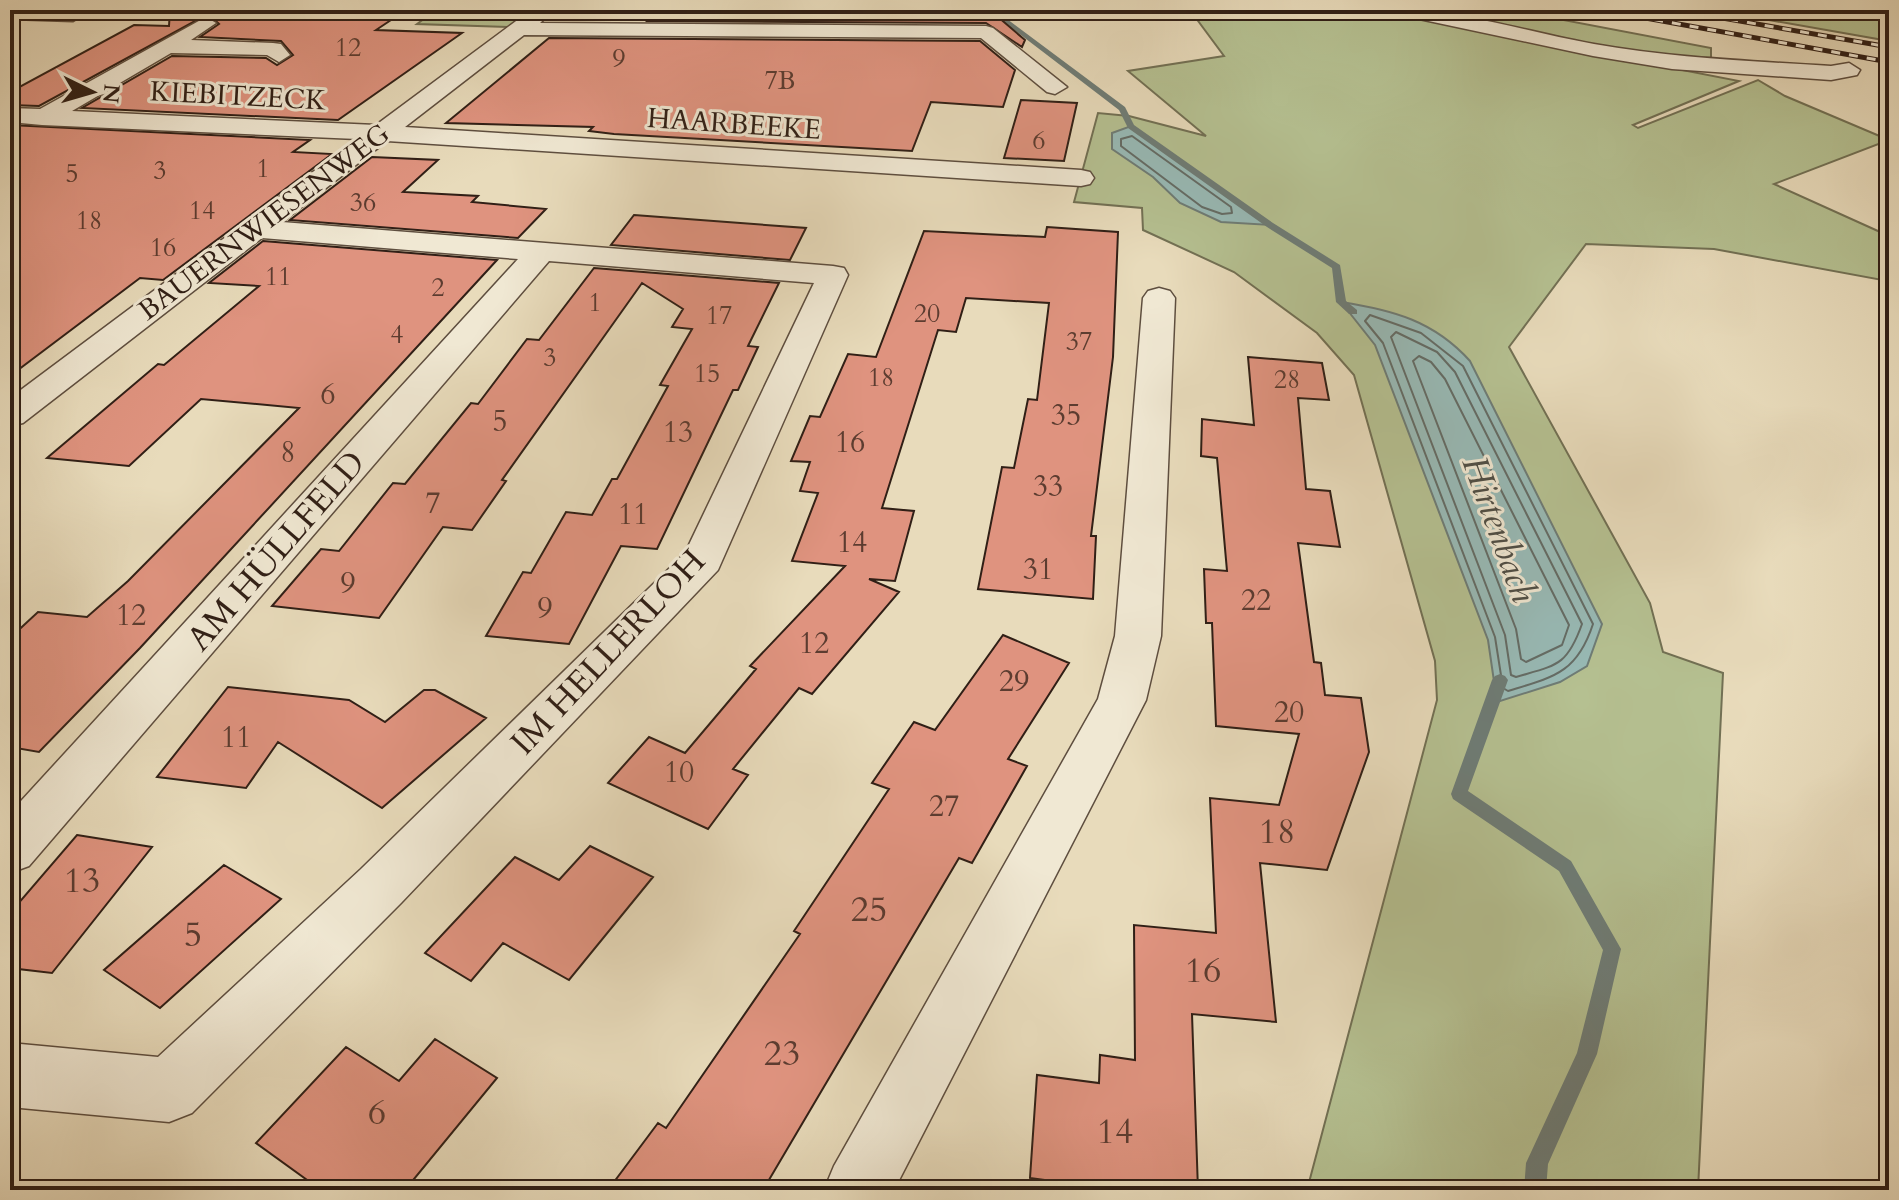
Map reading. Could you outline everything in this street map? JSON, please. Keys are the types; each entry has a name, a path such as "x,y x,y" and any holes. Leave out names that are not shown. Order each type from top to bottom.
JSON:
{"street":[{"name":"BAUERNWIESENWEG","path":"10,415 544,10"},
{"path":"1405,10 1593,50 1672,62 1831,73 1849,70"},
{"path":"12,14 73,15"},
{"name":"KIEBITZECK","path":"10,134 206,23"},
{"path":"519,29 986,32 1055,87"},
{"name":"KIEBITZECK","path":"167,46 273,49 279,55"},
{"name":"KIEBITZECK","path":"10,115 381,133"},
{"name":"HAARBEEKE","path":"381,133 1081,178"},
{"name":"IM HELLERLOH","path":"10,1075 169,1090 381,886 703,560 833,275 258,229"},
{"name":"AM HÜLLFELD","path":"10,850 541,252"},
{"path":"858,1190 1122,700 1138,636 1159,298"}],"green space":[{"path":"436,10 530,10 508,27 417,24"},
{"path":"1190,10 1511,10 1711,48 1711,58 1665,57 1533,41 1739,81 1633,125 1638,128 1758,80 1785,96 1889,140 1774,184 1889,236 1889,269 1882,280 1714,249 1586,244 1509,347 1650,603 1663,652 1723,673 1698,1190 1307,1190 1437,700 1435,661 1354,375 1317,333 1234,272 1143,230 1142,208 1074,202 1098,113 1129,116 1206,136 1128,71 1224,56"},
{"path":"1712,10 1889,10 1889,41"}],"water":[{"path":"1131,126 1270,225 1221,222 1180,203 1153,177 1112,149 1112,133"},
{"path":"1341,302 1412,320 1442,336 1470,361 1602,624 1587,666 1560,682 1497,702 1488,640 1375,345"}],"building":[{"path":"170,10 406,10 376,30 462,33 338,120 82,108 172,56 266,58 277,65 293,55 281,41 200,37 219,24 208,14 39,106 10,105 10,92 134,25 169,26"},
{"path":"729,10 991,11 1025,40 1022,47 986,23 647,21 652,13 727,13"},
{"path":"549,38 980,41 1015,70 1003,107 931,102 912,151 589,131 593,127 446,123"},
{"path":"1021,100 1077,103 1064,161 1004,158"},
{"path":"10,125 310,140 293,152 332,154 163,280 140,278 10,376"},
{"path":"372,157 438,160 403,192 478,196 472,202 546,209 518,238 290,220"},
{"path":"634,215 806,228 790,260 611,245"},
{"path":"1047,227 1118,232 1113,357 1091,536 1096,536 1093,599 978,589 1002,467 1014,468 1028,399 1037,400 1049,303 966,298 956,332 938,330 882,508 914,511 895,581 869,579 899,592 812,694 799,688 733,769 748,775 708,829 608,783 649,737 685,753 756,669 750,666 845,566 792,561 818,493 800,491 810,462 791,461 810,416 820,417 848,354 876,357 924,231 1045,237"},
{"path":"263,241 497,260 140,648 39,752 10,747 10,638 38,612 87,617 128,581 299,408 201,399 129,466 47,458 158,364 164,365 259,286 209,283"},
{"path":"594,268 779,283 748,346 758,347 738,390 733,390 657,549 621,546 569,644 486,636 523,572 531,573 566,512 592,515 612,479 617,479 668,386 660,385 692,329 672,327 683,309 642,283 502,480 506,481 472,530 443,527 379,618 272,606 321,549 339,551 393,483 405,484 471,403 478,404 527,339 539,340"},
{"path":"1248,357 1322,363 1329,400 1298,398 1306,489 1330,491 1340,547 1298,543 1314,662 1321,663 1325,695 1361,698 1369,752 1327,870 1260,863 1276,1022 1192,1014 1198,1190 1118,1190 1030,1178 1037,1075 1099,1083 1100,1055 1135,1060 1134,925 1216,933 1210,798 1279,805 1299,734 1216,726 1212,623 1206,623 1204,569 1227,571 1217,458 1201,456 1202,419 1254,425"},
{"path":"1003,635 1069,663 1008,759 1027,766 972,863 959,858 763,1190 608,1190 658,1123 666,1128 800,934 794,931 889,789 872,783 914,722 935,730"},
{"path":"228,687 349,700 385,722 424,690 435,690 486,718 382,808 278,742 246,788 157,777"},
{"path":"77,835 152,847 52,973 10,968 10,913"},
{"path":"590,846 653,877 569,980 503,943 471,981 425,953 515,857 559,880"},
{"path":"224,865 281,899 160,1008 104,970"},
{"path":"435,1039 497,1078 405,1190 321,1190 256,1143 346,1047 399,1081"}],"waterway":[{"name":"Hirtenbach","path":"991,10 1122,109 1131,126 1270,225 1337,267 1341,302 1353,312"},
{"name":"Hirtenbach","path":"1500,680 1459,794 1565,866 1612,949 1587,1054 1537,1163 1535,1190"}],"railway":[{"path":"1601,10 1889,62"},
{"path":"1676,10 1889,47"}]}
